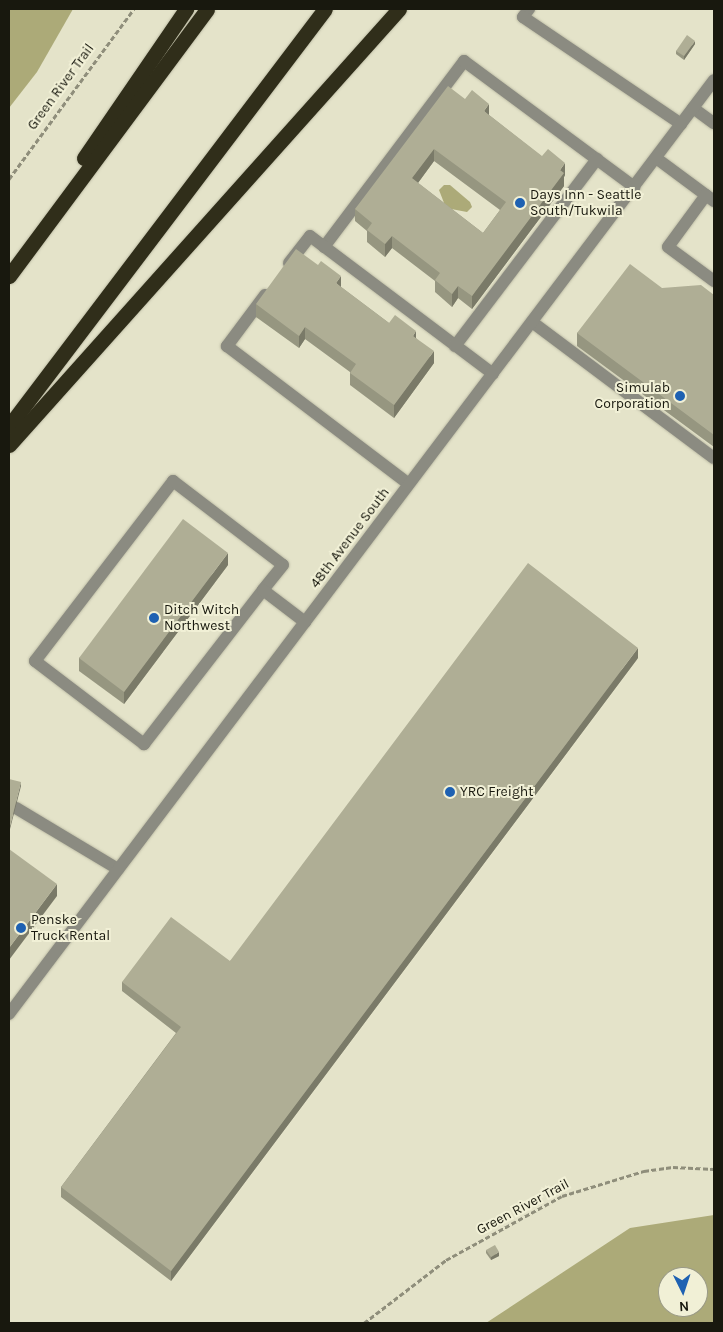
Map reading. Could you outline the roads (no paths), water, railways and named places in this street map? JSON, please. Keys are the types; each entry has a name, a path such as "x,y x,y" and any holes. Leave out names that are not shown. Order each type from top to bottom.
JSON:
{"highway":[{"path":"9,269 186,9"},
{"path":"9,276 207,9"},
{"path":"242,120 312,9"},
{"path":"9,426 325,9"},
{"path":"9,445 399,9"}],"street":[{"path":"529,9 522,17 681,124"},
{"path":"324,247 464,61 634,187"},
{"name":"48th Avenue South","path":"9,1014 714,80"},
{"path":"693,108 714,123"},
{"path":"656,158 710,198 668,246 714,281"},
{"path":"455,346 597,159"},
{"path":"409,484 227,346 277,279 310,236 492,374"},
{"path":"532,322 714,458"},
{"path":"173,481 282,565 263,590 144,744 35,661 173,481"},
{"path":"263,590 305,622"},
{"path":"16,808 118,868"}],"place":[{"name":"Days Inn - Seattle South/Tukwila","path":"520,203"},
{"name":"Simulab Corporation","path":"680,396"},
{"name":"Ditch Witch Northwest","path":"154,618"},
{"name":"YRC Freight","path":"450,792"},
{"name":"Penske Truck Rental","path":"21,928"}]}
